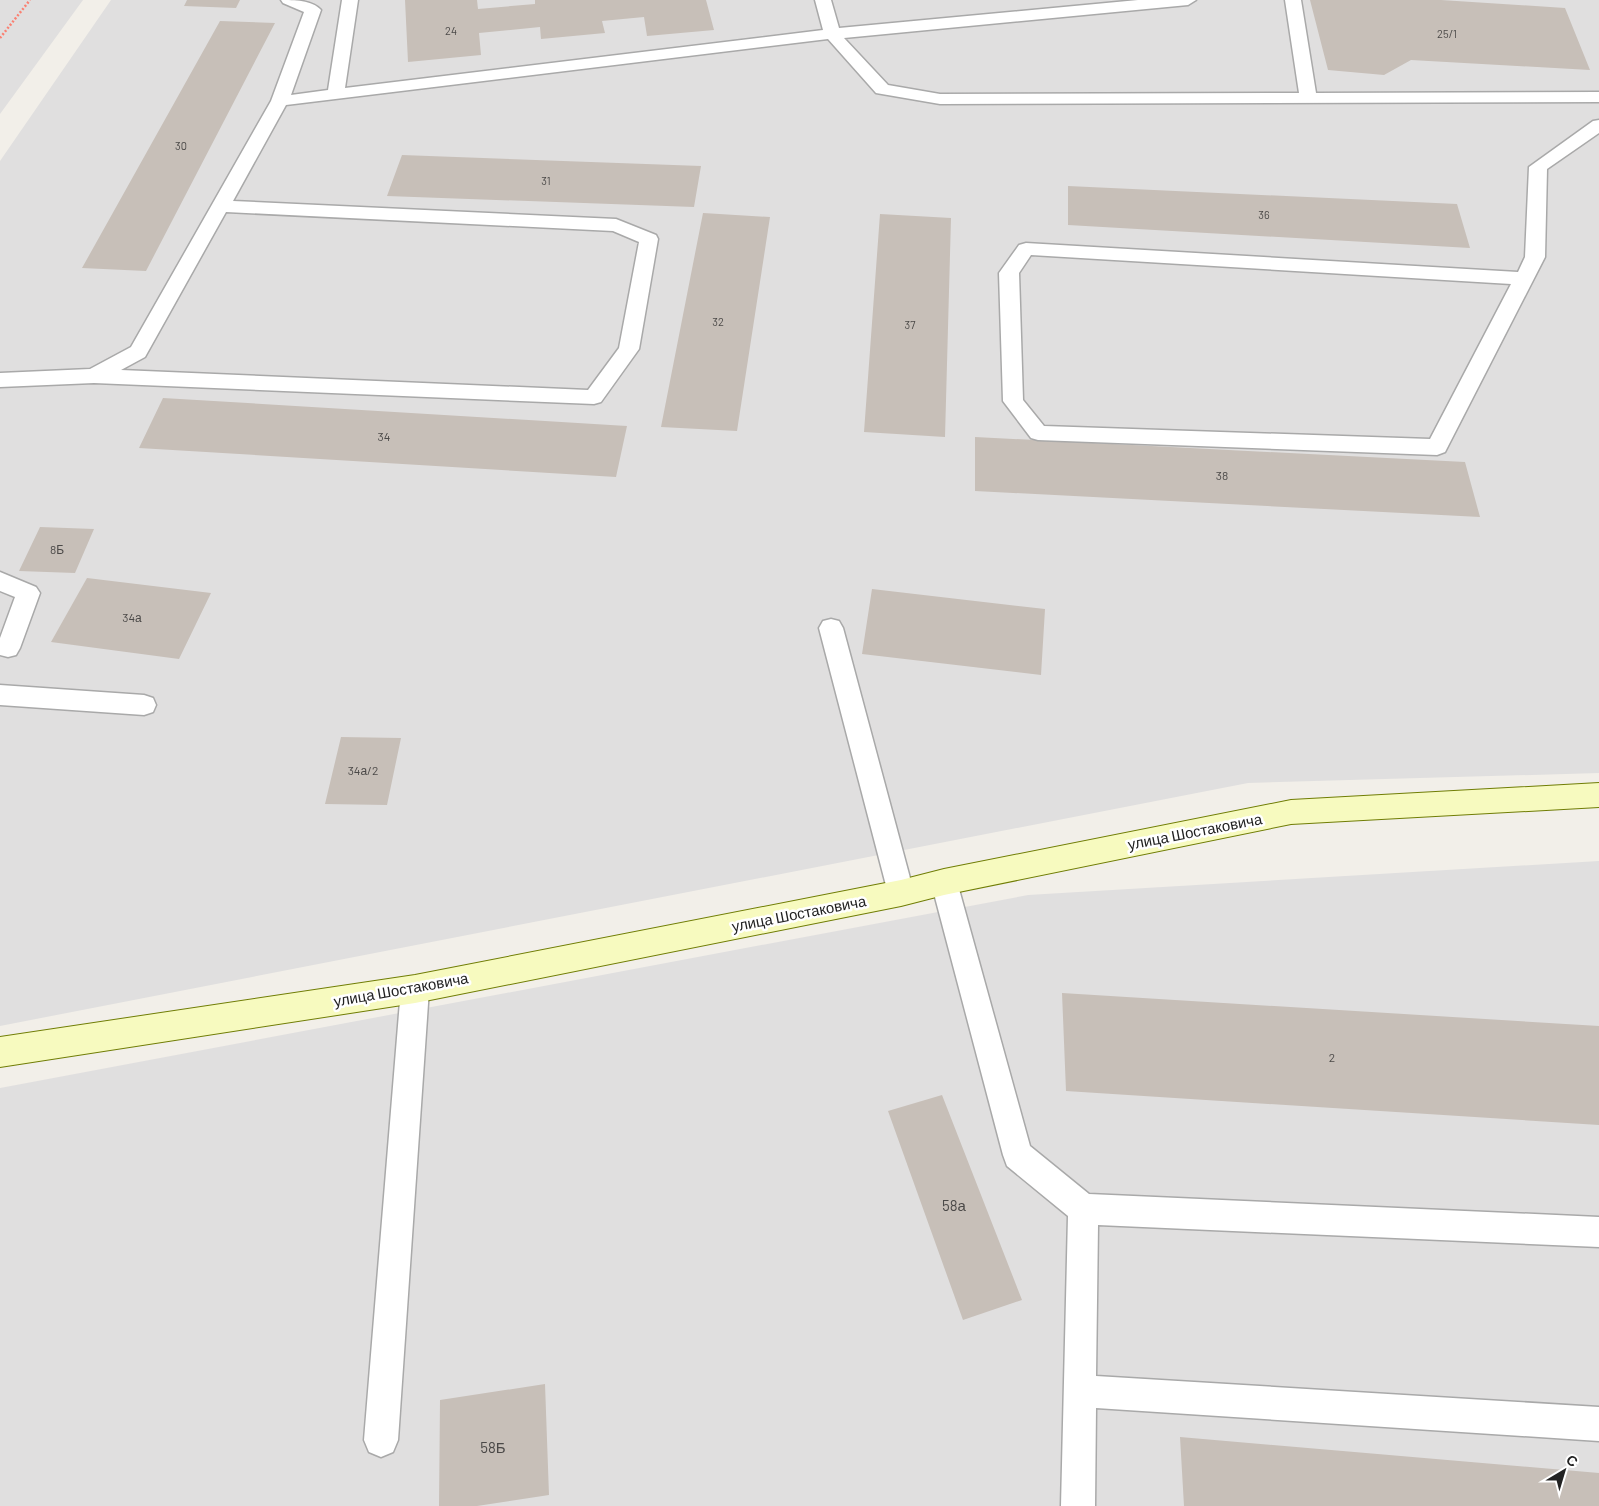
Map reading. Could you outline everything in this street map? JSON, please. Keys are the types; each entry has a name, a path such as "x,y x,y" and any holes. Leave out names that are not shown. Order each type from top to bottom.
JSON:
{"street":[{"name":"улица Шостаковича","path":"0,1052 415,989 901,894 944,882 1291,812 1599,795"}],"lane":[{"path":"94,376 138,352 280,101 313,10 289,0"},
{"path":"336,94 350,0"},
{"path":"823,0 832,34 882,89 940,99 1599,97"},
{"path":"280,101 832,34 1188,0"},
{"path":"1293,0 1308,98"},
{"path":"1524,279 1026,249 1009,273 1012,401 1038,434 1436,447 1536,257 1538,168 1599,126"},
{"path":"0,380 94,376 594,397 629,349 649,239 616,225 221,206"},
{"path":"0,581 28,593 8,648"},
{"path":"831,628 901,894"},
{"path":"0,695 144,705"},
{"path":"944,882 1018,1154 1083,1209 1599,1232"},
{"path":"381,1440 415,989"},
{"path":"1078,1506 1083,1209"},
{"path":"1080,1391 1599,1424"}],"path":[{"path":"0,38 30,0"}],"shaded area":[{"path":"0,0 83,0 0,114"},
{"path":"111,0 1599,0 1599,773 1248,783 0,1026 0,161"},
{"path":"1599,861 1599,1506 0,1506 0,1088 1028,895"}],"building":[{"path":"187,0 240,0 236,8 184,6"},
{"path":"405,0 477,0 478,9 535,4 535,0 706,0 714,30 647,36 644,17 602,21 605,33 541,39 540,27 479,33 481,55 408,62"},
{"path":"1310,0 1441,0 1565,8 1590,70 1411,60 1384,75 1328,70"},
{"path":"220,21 275,23 146,271 82,268"},
{"path":"402,155 701,166 694,207 387,196"},
{"path":"1068,186 1457,204 1470,248 1068,225"},
{"path":"703,213 770,217 737,431 661,427"},
{"path":"880,214 951,218 945,437 864,432"},
{"path":"163,398 627,426 616,477 139,448"},
{"path":"975,437 1465,462 1480,517 975,491"},
{"path":"40,527 94,529 75,573 19,571"},
{"path":"87,578 211,593 179,659 51,642"},
{"path":"872,589 1045,609 1041,675 862,654"},
{"path":"341,737 401,738 387,805 325,804"},
{"path":"1062,993 1599,1026 1599,1125 1066,1091"},
{"path":"942,1095 1022,1300 963,1320 888,1111"},
{"path":"545,1384 549,1495 477,1506 439,1506 440,1400"},
{"path":"1180,1437 1599,1473 1599,1506 1184,1506"}]}
